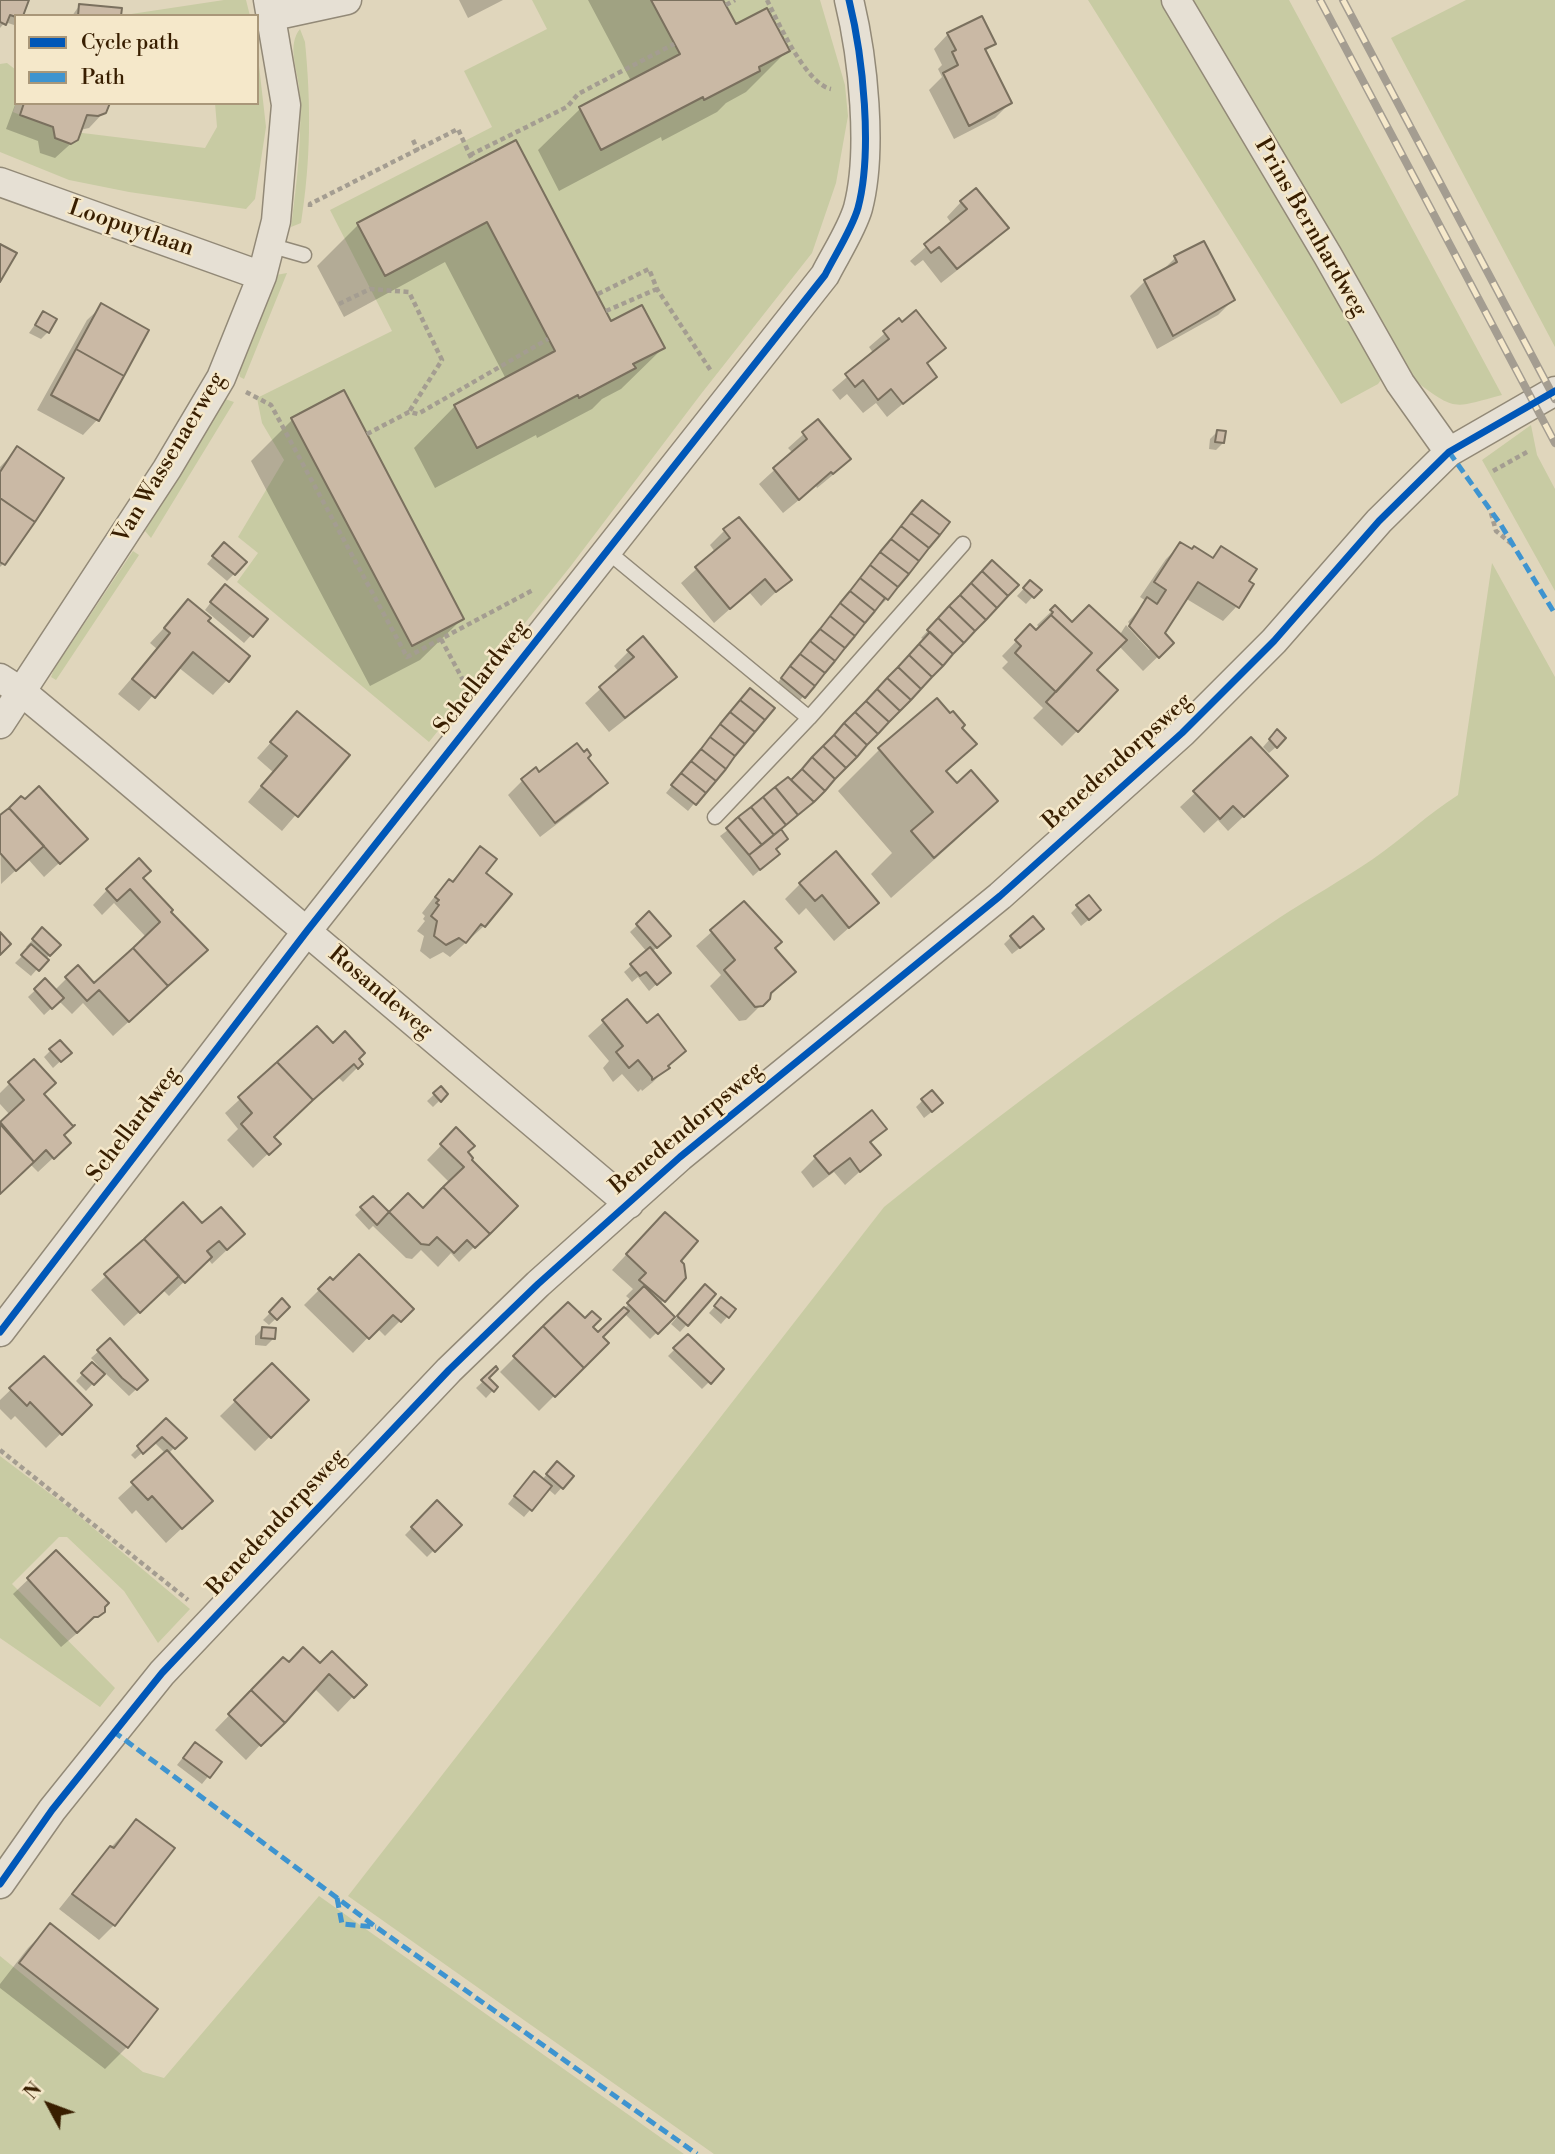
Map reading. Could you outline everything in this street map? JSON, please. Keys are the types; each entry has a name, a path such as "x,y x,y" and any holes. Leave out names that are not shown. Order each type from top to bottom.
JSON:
{"street":[{"name":"Schellardweg","path":"0,1332 307,931 825,275 858,208 866,124 849,0"},
{"name":"Prins Bernhardweg","path":"1176,0 1400,383 1449,452"},
{"path":"271,8 348,6"},
{"name":"Van Wassenaerweg","path":"0,724 11,685 167,468 221,378 262,276 276,221 286,105 271,8"},
{"name":"Loopuytlaan","path":"0,183 262,276"},
{"name":"Benedendorpsweg","path":"0,1884 52,1810 113,1731 162,1674 449,1370 537,1284 680,1157 1000,896 1182,733 1274,641 1379,522 1449,452 1555,391"},
{"name":"Rosandeweg","path":"11,685 629,1204"}],"lane":[{"path":"270,245 303,255"},
{"path":"715,817 809,718 963,544"},
{"path":"607,551 809,718"}],"path":[{"path":"726,5 735,0"},
{"path":"767,0 793,51 823,88 846,92 863,91"},
{"path":"470,155 567,107 578,94 674,44"},
{"path":"307,216 310,204 458,129 473,162"},
{"path":"413,140 418,151"},
{"path":"598,294 649,269 657,289 729,398"},
{"path":"339,304 370,289 410,292 442,360 409,412 367,434"},
{"path":"606,311 657,289"},
{"path":"409,412 418,414 548,339"},
{"path":"221,378 271,405 407,657 536,589"},
{"path":"1493,471 1527,452"},
{"path":"1491,513 1496,531 1513,545"},
{"path":"441,639 480,712"},
{"path":"0,1450 212,1620"}],"green space":[{"path":"224,0 246,0 250,14 131,14"},
{"path":"532,0 820,0 845,85 848,116 836,183 812,253 570,567 429,742 237,582 258,553 238,537 284,460 262,423 257,398 392,331 330,210 492,127 464,71 547,29"},
{"path":"1088,0 1162,0 1383,377 1378,384 1341,404"},
{"path":"1188,0 1289,0 1502,395 1473,403 1455,404 1439,398 1414,380"},
{"path":"1466,0 1555,0 1555,347 1391,38"},
{"path":"300,29 305,42 307,65 308,154 301,223 291,227 300,140 299,87 293,49"},
{"path":"7,63 14,68 15,105 13,112 58,130 205,148 217,127 215,105 259,105 259,66 266,127 255,199 246,209 129,192 69,180 0,152 0,64"},
{"path":"287,273 244,379 240,377 239,371 276,275"},
{"path":"225,399 234,402 151,538 145,531"},
{"path":"1531,425 1537,455 1555,489 1555,591 1482,460"},
{"path":"133,551 139,555 56,680 51,677 54,669"},
{"path":"1492,563 1555,677 1555,2154 714,2154 348,1896 884,1207 980,1131 1128,1022 1279,918 1373,859 1458,795"},
{"path":"0,1456 73,1511 190,1609 158,1643 124,1591 67,1537 59,1537 12,1584 115,1688 100,1707 0,1638"},
{"path":"319,1896 684,2154 0,2154 0,1956 143,2072 164,2078"}],"building":[{"path":"0,0 29,0 24,14 10,15 6,25 0,22"},
{"path":"651,0 723,0 736,24 767,8 790,51 759,67 760,71 601,150 579,107 680,54"},
{"path":"79,4 122,8 121,14 78,14"},
{"path":"982,16 996,44 985,49 1012,103 969,126 943,73 958,65 952,52 956,50 947,33"},
{"path":"23,105 109,105 106,113 98,116 87,115 78,140 71,144 55,138 53,127 20,115"},
{"path":"516,140 611,321 642,305 665,348 633,364 636,368 477,448 454,405 555,351 487,222 385,276 357,223"},
{"path":"976,188 1009,228 957,269 939,247 931,253 924,244 967,209 960,201"},
{"path":"1204,241 1235,300 1173,336 1144,280 1177,262 1174,256"},
{"path":"0,244 17,253 0,282"},
{"path":"101,303 149,330 124,376 76,349"},
{"path":"916,310 946,348 927,363 937,377 903,404 891,389 878,400 863,380 855,387 845,374 889,339 883,331 899,318 902,322"},
{"path":"43,311 57,319 49,333 35,325"},
{"path":"76,349 124,376 99,421 51,395"},
{"path":"344,390 464,619 412,646 291,418"},
{"path":"818,419 851,459 833,474 831,472 799,500 773,468 807,439 802,432"},
{"path":"1217,430 1226,431 1224,443 1215,442"},
{"path":"17,446 64,478 35,522 0,498 0,472"},
{"path":"0,498 35,522 5,565 0,562"},
{"path":"922,500 950,522 940,535 911,513"},
{"path":"911,513 940,535 929,548 901,526"},
{"path":"739,517 792,580 776,592 765,579 730,609 695,567 730,538 723,529"},
{"path":"901,526 929,548 919,561 891,539"},
{"path":"891,539 919,561 909,574 880,552"},
{"path":"224,542 247,562 235,575 212,556"},
{"path":"1180,542 1192,549 1194,546 1213,558 1221,546 1257,569 1249,581 1254,584 1239,608 1198,582 1165,633 1174,643 1159,658 1129,626 1147,597 1157,604 1166,590 1154,582"},
{"path":"880,552 909,574 898,587 870,565"},
{"path":"992,560 1019,585 1008,596 982,571"},
{"path":"870,565 898,587 888,600 860,578"},
{"path":"982,571 1008,596 997,608 971,583"},
{"path":"860,578 885,598 875,611 850,591"},
{"path":"1030,580 1042,590 1034,598 1023,588"},
{"path":"971,583 997,608 986,620 960,595"},
{"path":"225,584 268,619 253,637 210,602"},
{"path":"850,591 875,611 865,623 840,603"},
{"path":"960,595 986,620 975,631 949,606"},
{"path":"188,599 211,618 208,621 250,656 229,682 193,652 155,698 132,679 170,633 164,628"},
{"path":"840,603 865,623 855,636 830,616"},
{"path":"1055,605 1072,622 1089,605 1127,640 1097,670 1118,690 1078,732 1046,702 1092,653 1051,615 1053,612 1050,610"},
{"path":"949,606 975,631 964,643 938,618"},
{"path":"1051,615 1092,653 1056,692 1015,653 1021,646 1015,640 1030,624 1036,630"},
{"path":"830,616 855,636 845,648 820,629"},
{"path":"938,618 964,643 953,654 927,630"},
{"path":"820,629 845,648 835,661 810,641"},
{"path":"930,632 953,654 943,666 919,644"},
{"path":"643,636 677,677 625,718 599,687 634,657 627,650"},
{"path":"810,641 835,661 825,673 800,654"},
{"path":"919,644 943,666 932,677 909,655"},
{"path":"800,654 825,673 815,686 790,666"},
{"path":"909,655 932,677 921,689 898,667"},
{"path":"790,666 815,686 805,698 781,678"},
{"path":"898,667 921,689 911,700 887,678"},
{"path":"887,678 911,700 900,711 877,689"},
{"path":"750,688 775,708 765,720 740,700"},
{"path":"877,689 900,711 889,722 866,701"},
{"path":"937,698 950,713 953,711 965,725 962,728 977,744 946,771 957,783 971,770 998,801 934,858 911,831 933,812 878,748"},
{"path":"740,700 765,720 755,732 730,712"},
{"path":"866,701 889,722 878,734 855,712"},
{"path":"297,711 350,755 298,817 261,786 287,756 270,742"},
{"path":"730,712 755,732 745,744 720,724"},
{"path":"855,712 878,734 867,745 844,723"},
{"path":"844,723 867,745 857,757 834,735"},
{"path":"720,724 745,744 735,756 710,737"},
{"path":"1277,729 1286,738 1277,748 1269,739"},
{"path":"834,735 857,757 846,768 823,746"},
{"path":"710,737 735,756 726,769 701,749"},
{"path":"1251,737 1288,776 1244,817 1233,806 1220,819 1193,791"},
{"path":"577,743 584,752 587,749 591,755 588,758 608,783 555,823 521,779 536,767 539,772"},
{"path":"823,746 846,768 835,779 812,757"},
{"path":"701,749 726,769 716,781 691,761"},
{"path":"812,757 835,779 825,791 802,769"},
{"path":"691,761 716,781 706,793 681,773"},
{"path":"802,769 825,791 814,802 791,780"},
{"path":"681,773 706,793 696,805 671,785"},
{"path":"788,777 814,802 798,815 775,787"},
{"path":"39,786 88,839 60,864 9,808 21,796 25,799"},
{"path":"775,787 798,815 786,825 763,797"},
{"path":"763,797 786,825 774,835 751,807"},
{"path":"751,807 774,835 762,845 738,817"},
{"path":"9,808 44,846 16,871 0,853 0,815"},
{"path":"738,817 762,845 749,855 726,828"},
{"path":"781,829 788,839 776,849 780,854 760,870 749,855"},
{"path":"480,846 497,859 486,873 512,894 485,927 481,924 466,943 459,938 446,945 434,936 437,921 431,916 439,905 436,903 439,900 435,897 449,879 453,882"},
{"path":"836,851 879,903 849,928 822,895 815,901 799,883"},
{"path":"139,858 151,871 143,878 208,950 168,986 133,948 160,922 130,889 117,901 106,889"},
{"path":"1089,895 1101,910 1089,920 1076,905"},
{"path":"744,901 782,942 775,948 796,972 771,993 770,999 763,1006 755,1007 724,970 735,960 710,930"},
{"path":"649,911 671,936 657,948 636,924"},
{"path":"1033,916 1044,929 1020,948 1010,936"},
{"path":"42,927 61,945 50,956 32,939"},
{"path":"0,932 11,944 0,955"},
{"path":"31,944 49,960 39,971 21,955"},
{"path":"650,947 671,973 657,985 646,972 640,976 630,964"},
{"path":"133,948 168,986 129,1022 99,990 87,1001 65,977 78,965 94,983"},
{"path":"45,978 64,998 52,1009 34,989"},
{"path":"627,999 647,1023 658,1014 686,1051 668,1066 670,1068 652,1080 638,1060 629,1068 616,1052 623,1046 602,1020"},
{"path":"317,1026 333,1043 345,1031 365,1053 359,1059 363,1064 358,1069 354,1064 313,1100 277,1062"},
{"path":"60,1040 72,1053 61,1062 49,1049"},
{"path":"34,1059 56,1083 44,1094 73,1126 75,1125 64,1135 71,1143 54,1159 46,1150 34,1162 0,1122 24,1100 8,1082"},
{"path":"277,1062 313,1100 274,1137 281,1144 269,1155 241,1124 252,1113 238,1097"},
{"path":"441,1086 448,1094 441,1102 433,1093"},
{"path":"932,1090 943,1103 932,1112 921,1099"},
{"path":"872,1110 887,1129 870,1142 881,1155 860,1172 850,1158 829,1174 814,1156"},
{"path":"0,1124 34,1162 0,1194"},
{"path":"456,1127 475,1146 468,1152 472,1160 518,1206 490,1234 443,1187 464,1167 440,1144"},
{"path":"443,1187 490,1234 475,1248 467,1240 454,1253 437,1237 429,1245 421,1244 389,1212 408,1193 423,1208"},
{"path":"373,1196 389,1212 377,1225 360,1207"},
{"path":"183,1202 202,1223 221,1207 245,1234 227,1250 219,1241 207,1251 212,1257 185,1283 144,1239"},
{"path":"665,1212 698,1241 681,1261 686,1278 665,1302 639,1280 646,1273 626,1254"},
{"path":"144,1239 179,1276 140,1313 104,1274"},
{"path":"359,1254 414,1309 401,1322 393,1315 369,1339 318,1289 330,1277 333,1280"},
{"path":"705,1284 716,1294 688,1326 677,1316"},
{"path":"644,1286 675,1317 658,1334 627,1303"},
{"path":"721,1297 736,1309 729,1318 714,1306"},
{"path":"282,1298 290,1307 277,1320 269,1312"},
{"path":"568,1302 585,1318 592,1311 601,1319 593,1327 598,1332 624,1307 629,1311 603,1337 609,1343 584,1368 543,1326"},
{"path":"543,1326 584,1368 555,1397 513,1356"},
{"path":"262,1327 276,1328 275,1339 261,1338"},
{"path":"688,1334 724,1369 711,1384 673,1348"},
{"path":"110,1338 148,1380 137,1390 122,1378 97,1350"},
{"path":"44,1356 92,1405 62,1435 30,1402 27,1406 9,1388"},
{"path":"92,1362 105,1374 94,1385 81,1373"},
{"path":"272,1363 309,1400 271,1438 234,1400"},
{"path":"496,1366 498,1369 489,1378 498,1387 494,1392 481,1380"},
{"path":"166,1418 187,1438 175,1449 162,1437 143,1454 137,1446"},
{"path":"167,1450 213,1501 182,1529 152,1496 148,1500 131,1482"},
{"path":"557,1461 574,1476 563,1489 546,1474"},
{"path":"534,1471 552,1486 532,1511 514,1496"},
{"path":"437,1500 462,1525 435,1552 411,1527"},
{"path":"56,1550 109,1603 105,1612 94,1617 77,1633 27,1578"},
{"path":"303,1647 320,1663 332,1651 367,1685 354,1698 329,1674 285,1723 251,1690 283,1657 289,1662"},
{"path":"251,1690 285,1723 261,1746 228,1714"},
{"path":"195,1742 222,1762 210,1778 183,1758"},
{"path":"136,1819 175,1848 115,1926 72,1894 110,1846 114,1848"},
{"path":"50,1923 158,2009 128,2048 19,1963"}],"railway":[{"path":"1320,0 1555,443"},
{"path":"1343,0 1555,399"}],"marked path":[{"path":"1449,452 1501,525 1555,614"},
{"path":"113,1731 376,1927 697,2154"},
{"path":"337,1898 342,1924 376,1927"}],"cycle path":[{"path":"0,1332 307,931 825,275 858,208 865,159 862,76 849,0"},
{"path":"0,1884 52,1810 162,1673 449,1370 538,1284 680,1157 1000,896 1182,733 1274,641 1379,521 1449,452 1555,391"}]}
